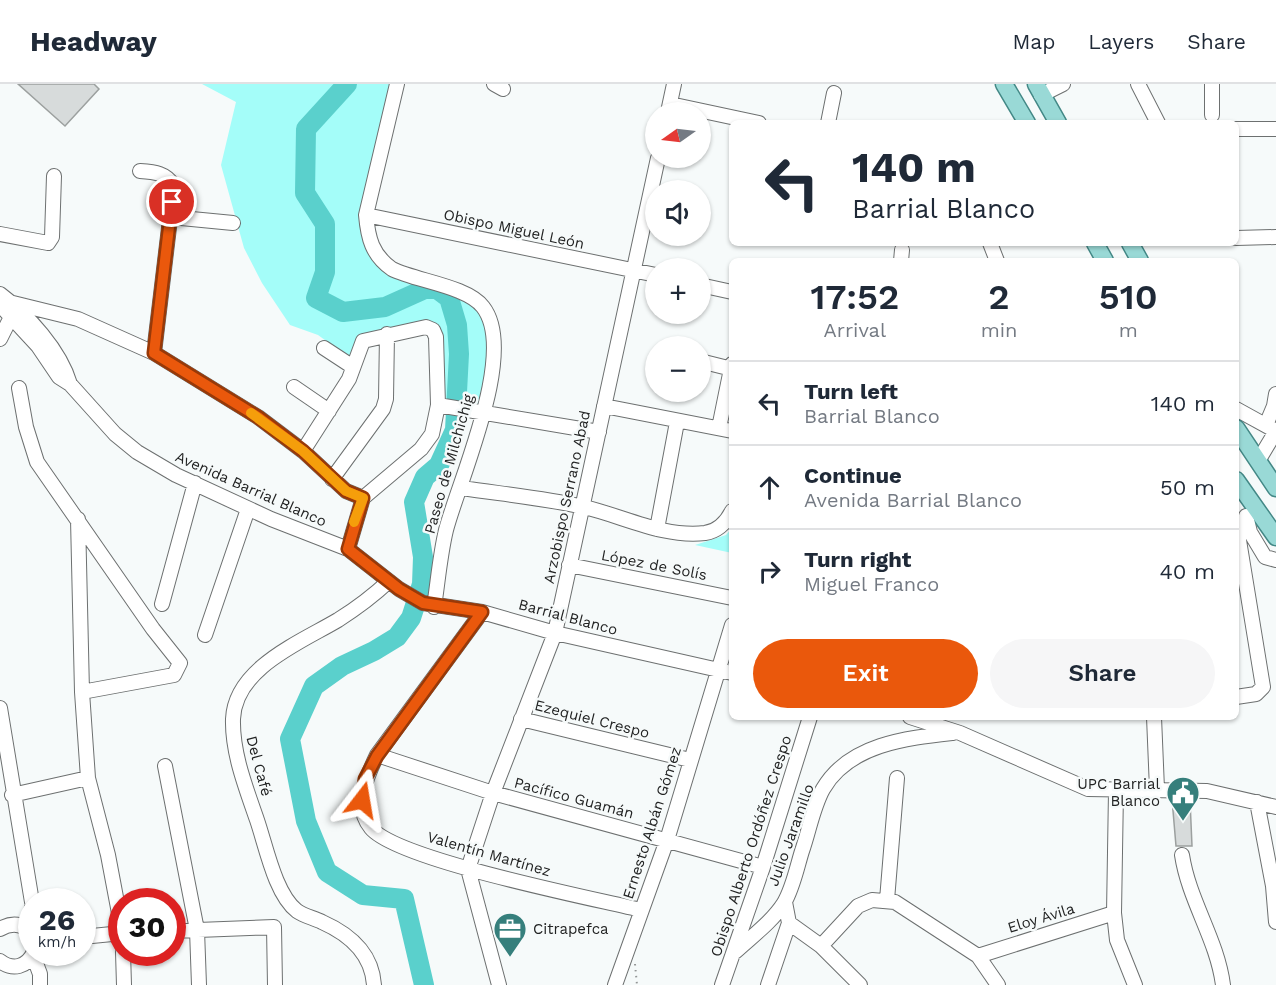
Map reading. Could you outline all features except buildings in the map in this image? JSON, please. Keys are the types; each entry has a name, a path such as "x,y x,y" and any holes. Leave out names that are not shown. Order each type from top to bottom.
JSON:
{"main road":[{"path":"1004,84 1025,120"},
{"path":"1038,89 1056,120"},
{"path":"1239,432 1276,489"},
{"path":"1239,494 1244,516 1276,537"}],"street":[{"name":"Paseo de Milchichig","path":"397,84 388,113 366,215 367,235 372,249 381,262 403,275 468,295 483,306 492,324 495,344 462,488 443,543 429,605"},
{"path":"670,102 674,84"},
{"path":"1038,89 1063,84"},
{"path":"1138,84 1156,120"},
{"path":"1212,84 1212,115"},
{"path":"829,120 834,93"},
{"path":"711,115 741,120"},
{"path":"1239,129 1276,129"},
{"name":"Arzobispo Serrano Abad","path":"468,869 493,793 555,633 656,168"},
{"path":"140,171 158,172 169,178 174,186 154,353"},
{"path":"0,234 48,243 52,237 54,176"},
{"name":"Obispo Miguel León","path":"366,215 645,272"},
{"path":"171,217 233,223"},
{"path":"1239,238 1276,237"},
{"path":"711,287 729,291"},
{"name":"Avenida Barrial Blanco","path":"0,294 59,376 70,384 115,434 137,452 248,508 348,549 394,585"},
{"path":"25,331 1,338 8,308 78,319 154,353 258,417 303,451 346,491 363,498"},
{"name":"Avenida Barrial Blanco","path":"8,308 56,356 66,370 70,384"},
{"path":"303,451 353,367 363,341 426,327 433,330 436,337 442,405 428,442 363,498 348,549"},
{"path":"332,480 383,409 386,399 387,334"},
{"path":"324,348 353,367"},
{"path":"711,363 729,366"},
{"path":"294,387 328,411"},
{"path":"19,388 31,449 153,629 180,663 174,675 82,692"},
{"path":"604,406 725,430 729,394"},
{"path":"1258,460 1273,429 1276,394"},
{"path":"442,405 599,432"},
{"path":"1239,411 1273,429"},
{"path":"657,529 677,422"},
{"path":"162,604 195,483"},
{"path":"462,488 584,507 657,529 706,533 717,529 729,517"},
{"path":"205,635 248,508"},
{"path":"1244,516 1250,532 1265,557 1276,560"},
{"path":"1239,697 1256,694 1263,687 1244,516"},
{"path":"78,519 82,692 88,778 114,888"},
{"name":"López de Solís","path":"569,565 729,597"},
{"name":"Barrial Blanco","path":"394,585 429,605 482,612 555,633 726,671"},
{"name":"Del Café","path":"374,985 368,960 360,947 345,934 299,912 283,895 243,778 233,736 233,716 238,698 251,678 299,642 394,585"},
{"name":"Valentín Martínez","path":"482,612 377,756 365,779 362,800 364,816 371,828 384,840 468,869 641,910"},
{"name":"Ernesto Albán Gómez","path":"615,985 667,840 690,760 726,671 729,648"},
{"path":"0,708 12,795 29,888"},
{"name":"Ezequiel Crespo","path":"521,719 690,760"},
{"name":"Obispo Alberto Ordóñez Crespo","path":"722,985 763,867 809,720"},
{"path":"919,720 960,733 1088,789 1207,791 1276,807"},
{"path":"1154,720 1157,789"},
{"name":"Julio Jaramillo","path":"735,951 767,923 785,902 823,790 838,770 855,757 882,746 916,738 960,733"},
{"name":"Pacífico Guamán","path":"377,756 493,793 763,867"},
{"path":"165,766 197,930 199,985"},
{"path":"12,795 88,778"},
{"path":"887,900 897,778"},
{"path":"1116,791 1114,913 1117,940 1135,985"},
{"path":"1257,802 1273,886 1276,922"},
{"path":"1182,855 1190,892 1220,963 1223,985"},
{"path":"468,869 499,985"},
{"path":"821,946 858,906 872,900 887,900 895,902 978,956 998,985"},
{"path":"768,985 789,923 785,902"},
{"name":"Eloy Ávila","path":"978,956 1114,913"},
{"path":"789,923 821,946 860,985"},
{"path":"0,929 15,924 18,926"},
{"path":"186,930 274,927 275,985"},
{"path":"0,962 11,967 20,966"},
{"path":"38,966 40,985"},
{"path":"123,966 124,985"}],"shaded area":[{"path":"202,84 392,84 361,214 368,247 382,268 402,279 447,292 467,301 483,318 491,352 480,409 446,404 439,326 427,321 361,339 351,359 318,335 290,325 262,283 244,248 221,165 236,102"},
{"path":"729,532 729,552 695,545 726,535"}],"waterway":[{"path":"347,84 306,129 305,193 325,224 325,272 316,298 343,312 385,307 425,289 437,289 449,298 457,325 459,354 455,430 439,465 425,477 414,502 423,557 422,584 411,618 397,637 342,666 314,686 290,739 306,821 327,872 363,895 404,899 424,985"}],"slow traffic":[{"path":"251,413 303,451 346,491 363,498 354,522"}],"place":[{"name":"UPC Barrial Blanco","path":"1183,822"},
{"name":"Citrapefca","path":"510,958"}],"route":[{"path":"172,202 154,353 258,417 303,451 346,491 363,498 354,521 348,549 399,589 423,603 434,607 482,612 400,721 377,756 365,779 362,800"}]}
